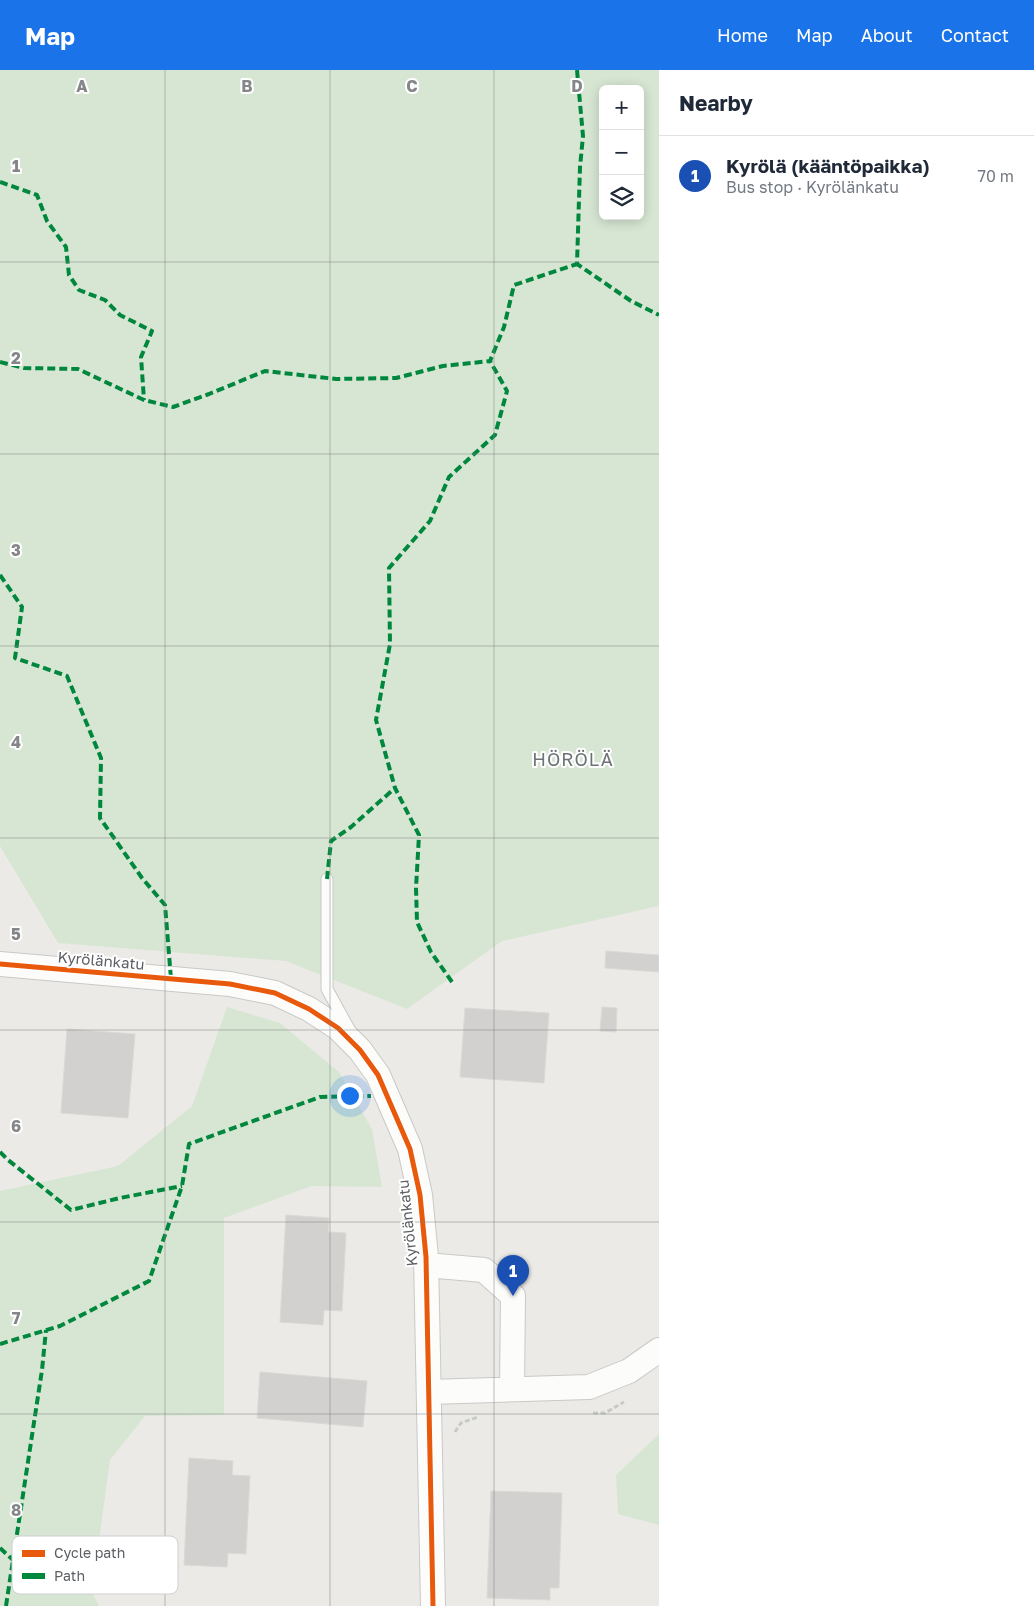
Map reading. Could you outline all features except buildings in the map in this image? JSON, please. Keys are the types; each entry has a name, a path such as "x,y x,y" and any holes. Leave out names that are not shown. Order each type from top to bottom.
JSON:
{"street":[{"name":"Kyrölänkatu","path":"0,964 230,984 275,993 309,1009 338,1028 360,1050 378,1075 410,1149 420,1195 426,1265 433,1606"},
{"path":"426,1265 484,1270 513,1296 512,1389"},
{"path":"428,1392 589,1387 629,1371 659,1350"}],"lane":[{"path":"327,879 327,988 360,1050"}],"green space":[{"path":"0,70 659,70 659,906 502,941 407,1009 286,961 58,943 0,846"},
{"path":"227,1007 280,1023 339,1072 372,1129 382,1187 312,1186 224,1218 224,1415 145,1416 110,1460 100,1536 12,1536 12,1594 93,1594 99,1606 0,1606 0,1191 118,1166 192,1106"},
{"path":"659,1434 659,1525 618,1514 616,1475"}],"marked path":[{"path":"577,70 583,136 580,167 577,264 631,301 659,315"},
{"path":"0,182 37,195 47,221 66,247 69,275 79,290 105,300 120,315 152,331 141,357 144,400"},
{"path":"0,362 24,368 78,369 144,400 173,407 265,371 336,379 396,378 443,366 490,361 504,327 514,285 577,264"},
{"path":"452,982 431,952 417,922 416,888 419,835 395,788 376,720 390,644 389,568 430,521 449,477 495,435 507,391 490,361"},
{"path":"0,575 22,607 15,658 67,676 101,758 100,818 142,878 165,905 171,979"},
{"path":"327,879 331,841 351,827 395,788"},
{"path":"0,1344 60,1326 149,1281 182,1186 189,1144 320,1097 371,1096"},
{"path":"0,1152 71,1210 182,1186"},
{"path":"17,1536 42,1370 46,1330"},
{"path":"0,1548 12,1559"},
{"path":"6,1606 12,1567"}],"cycle path":[{"path":"0,964 230,984 275,993 309,1009 338,1028 360,1050 378,1075 410,1149 420,1195 426,1257 433,1606"}],"place":[{"name":"Kyrölä (kääntöpaikka)","path":"513,1296"}],"district":[{"name":"HÖRÖLÄ","path":"573,760"}]}
